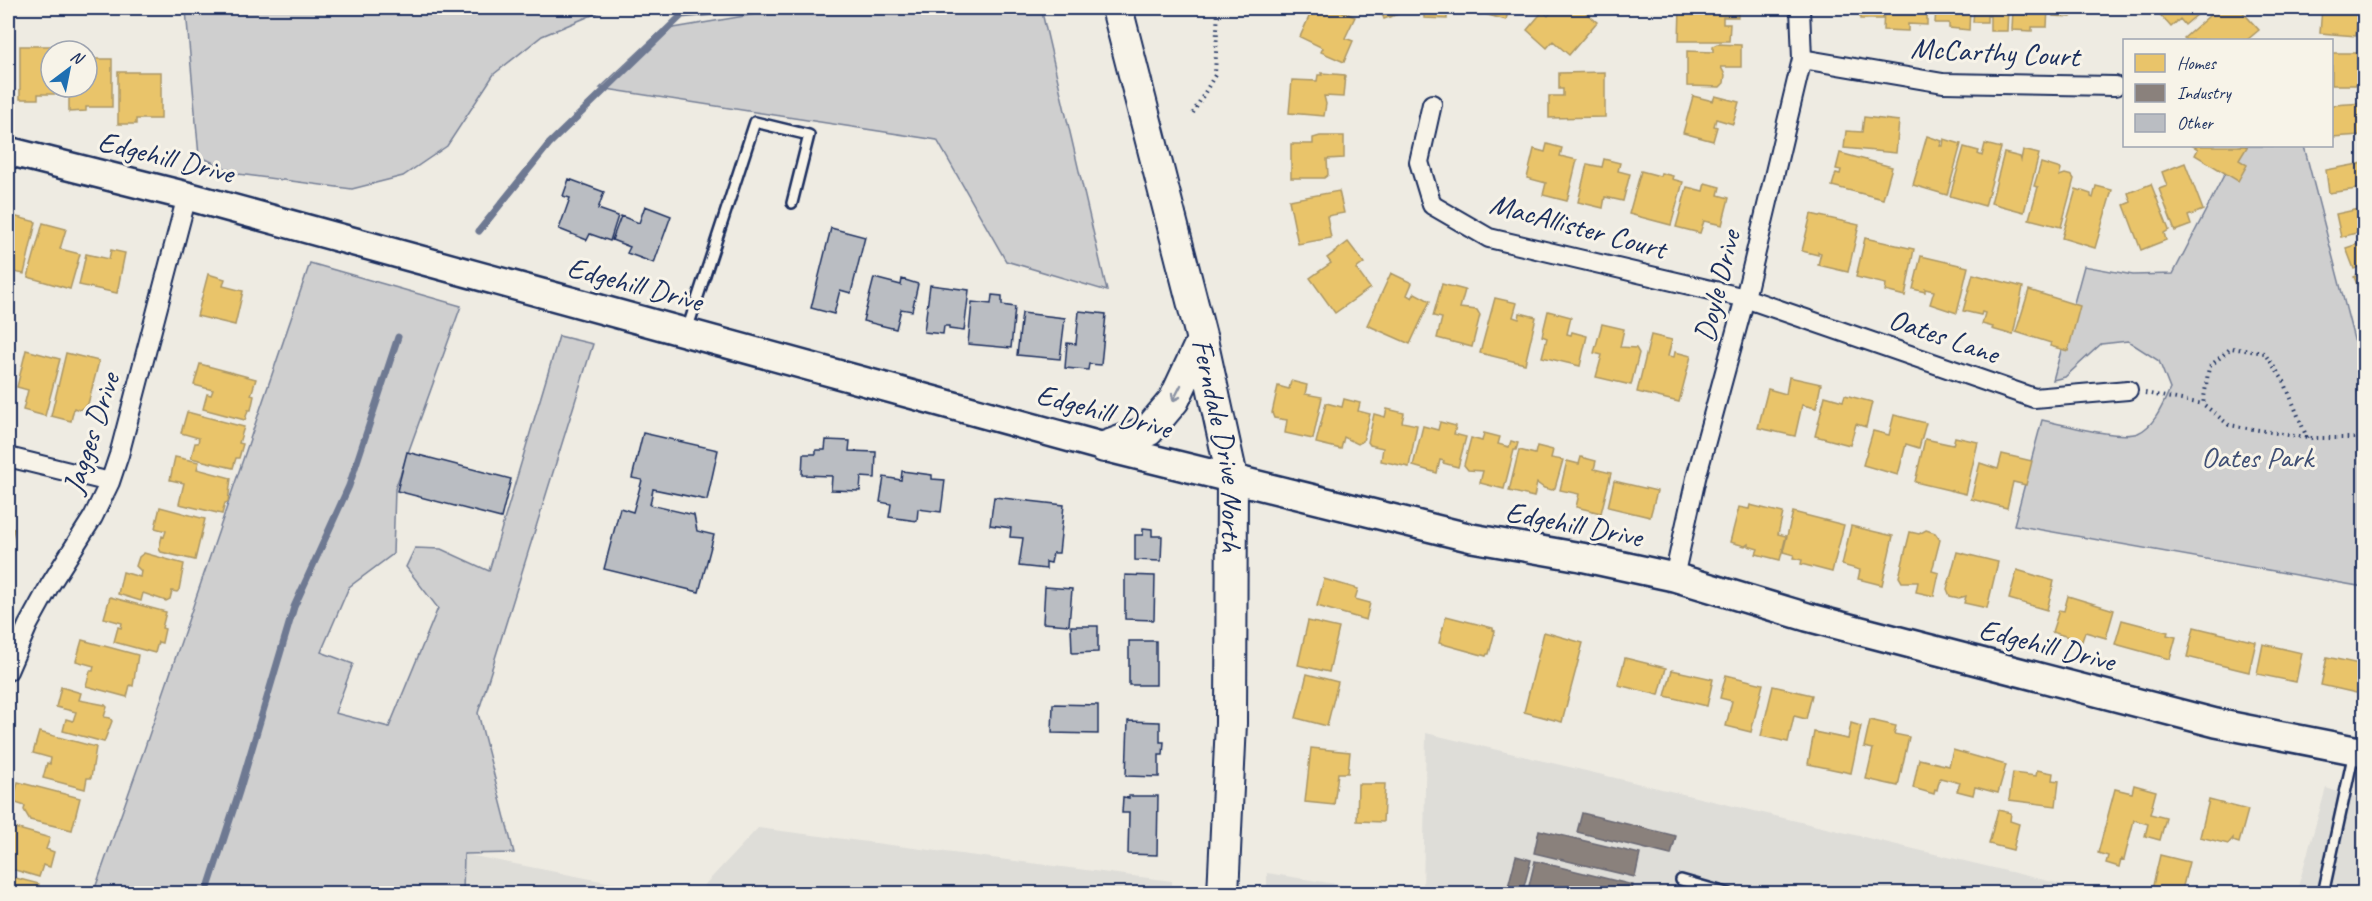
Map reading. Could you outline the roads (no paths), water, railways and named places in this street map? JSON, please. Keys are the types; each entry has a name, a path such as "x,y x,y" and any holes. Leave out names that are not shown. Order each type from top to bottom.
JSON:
{"main road":[{"name":"Ferndale Drive North","path":"1117,8 1202,340 1232,477 1231,723 1223,894"},
{"path":"1104,447 1148,431 1174,400 1202,340"}],"street":[{"name":"Doyle Drive","path":"1674,577 1696,478 1745,298 1802,58 1800,8"},
{"name":"McCarthy Court","path":"1802,58 1943,83 2115,86"},
{"name":"MacAllister Court","path":"1432,104 1419,162 1432,205 1489,238 1745,298"},
{"name":"Edgehill Drive","path":"8,151 187,196 1104,447 1472,538 1581,557 1674,577 1807,617 2204,720 2360,751"},
{"name":"Jagges Drive","path":"8,671 28,625 50,585 93,518 110,482 187,196"},
{"name":"Oates Lane","path":"1745,298 2034,398 2128,390"},
{"path":"8,457 110,482"}],"lane":[{"path":"686,333 755,122 810,135 792,203"},
{"path":"2323,894 2360,751"},
{"path":"1681,880 1730,894"}],"waterway":[{"path":"479,231 549,144 682,15 716,12 722,8"},
{"path":"206,894 294,607 349,486 398,337"}],"park label":[{"name":"Oates Park","path":"2257,457"}]}
